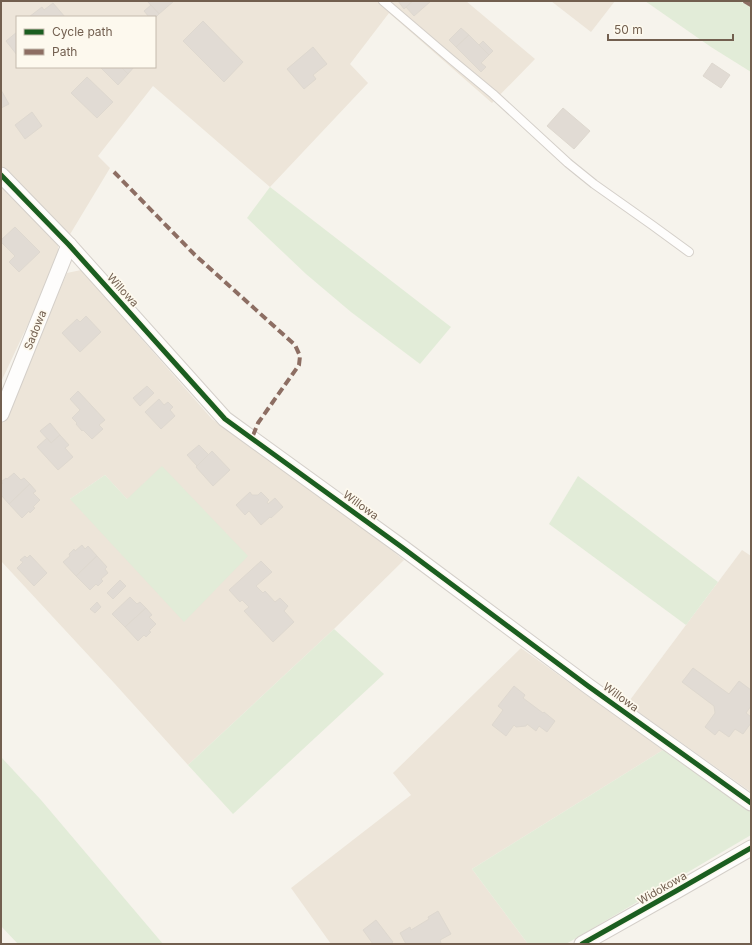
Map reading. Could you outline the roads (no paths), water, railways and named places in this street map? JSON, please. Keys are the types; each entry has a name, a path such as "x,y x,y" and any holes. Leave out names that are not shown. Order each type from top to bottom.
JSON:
{"street":[{"name":"Willowa","path":"1,175 69,245 226,419 403,548 588,686 751,803"},
{"name":"Sadowa","path":"1,414 69,245"},
{"name":"Widokowa","path":"582,944 751,848"}],"lane":[{"path":"383,1 494,94 568,163 594,184 689,252"}]}
